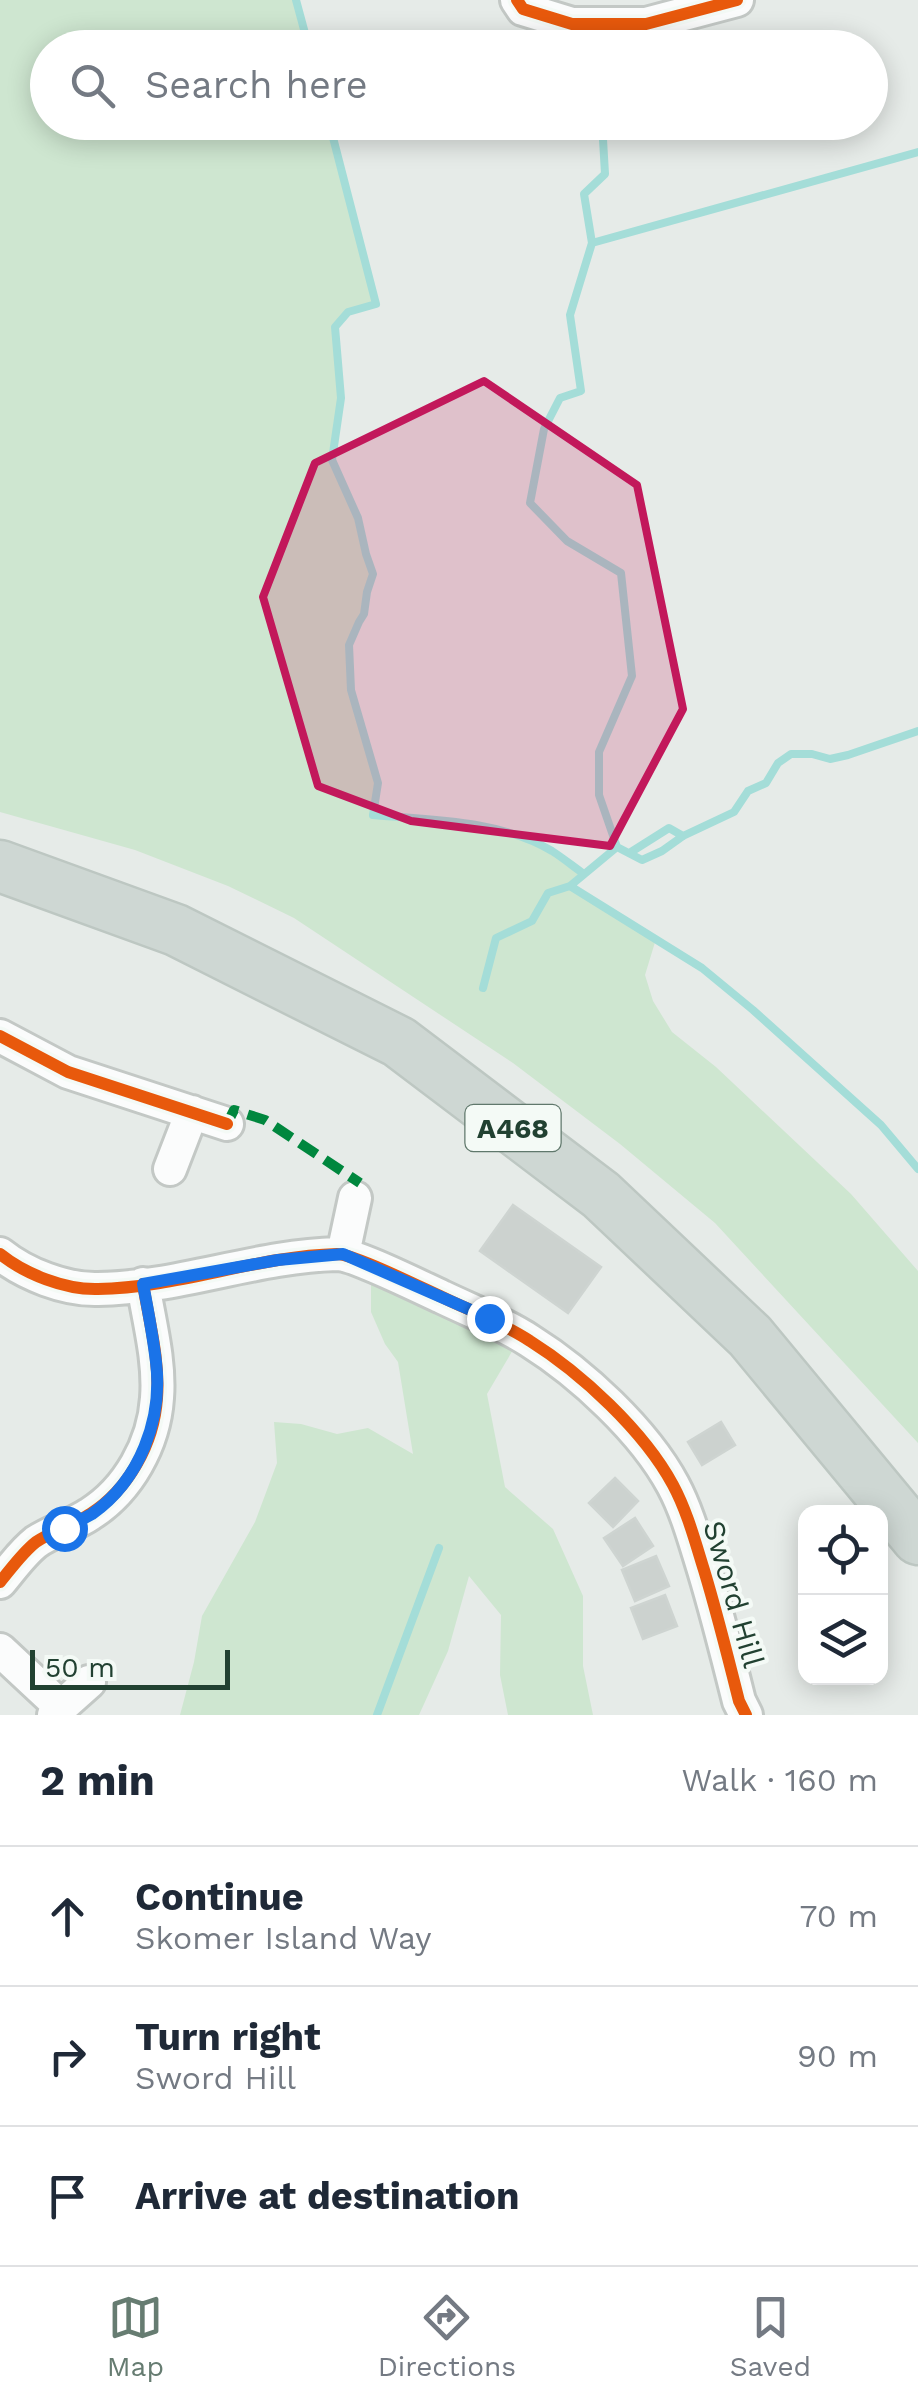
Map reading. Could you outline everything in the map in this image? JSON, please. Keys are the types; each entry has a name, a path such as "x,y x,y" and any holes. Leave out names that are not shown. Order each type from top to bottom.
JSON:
{"main road":[{"name":"A468","path":"0,866 176,930 399,1042 602,1195 737,1323 918,1539"}],"street":[{"path":"517,0 523,9 572,24 646,24 737,0"},
{"path":"0,1036 68,1072 227,1124"},
{"path":"170,1169 192,1112"},
{"path":"343,1254 355,1198"},
{"name":"Sword Hill","path":"0,1254 40,1276 96,1290 278,1260 343,1254 528,1339 604,1399 644,1443 672,1484 692,1530 746,1715"},
{"path":"0,1582 36,1542 90,1515 114,1496 143,1451 157,1400 156,1364 143,1284"},
{"path":"0,1650 58,1711 89,1682"}],"highlighted area":[{"path":"484,381 637,485 683,709 610,846 411,821 318,786 263,597 315,463"}],"green space":[{"path":"0,0 296,0 304,30 30,30 30,140 333,140 376,304 348,312 335,327 341,398 332,460 358,518 373,574 364,614 349,645 351,690 378,783 373,815 465,824 532,841 584,874 571,887 656,939 645,975 653,1001 672,1032 716,1067 851,1194 918,1271 918,1443 715,1223 513,1063 294,918 228,886 135,850 0,812"},
{"path":"371,1284 517,1343 487,1394 505,1487 553,1529 583,1596 583,1666 593,1715 508,1715 500,1675 501,1615 469,1576 448,1651 419,1715 180,1715 202,1616 255,1522 277,1463 274,1422 301,1424 337,1434 368,1428 413,1454 398,1362 371,1312"}],"building":[{"path":"513,1205 601,1267 568,1313 480,1251"},
{"path":"721,1422 735,1445 702,1465 688,1442"},
{"path":"615,1478 638,1501 613,1527 589,1503"},
{"path":"635,1518 653,1546 623,1566 604,1538"},
{"path":"656,1556 669,1586 635,1601 622,1570"},
{"path":"665,1595 677,1626 643,1639 631,1608"}],"waterway":[{"path":"296,0 304,30"},
{"path":"334,140 376,304 348,312 335,327 341,398 332,460 358,518 373,574 364,614 349,645 351,690 378,783 373,815 465,823 510,833 552,851 584,874"},
{"path":"483,988 496,938 532,921 548,893 570,886 617,847 599,795 599,752 632,676 621,573 567,541 530,503 544,429 560,398 581,391 570,315 592,243 584,194 605,174 603,140"},
{"path":"592,243 918,152"},
{"path":"617,847 642,860 662,851 683,836 734,812 748,791 766,783 778,763 791,754 830,759 918,731"},
{"path":"631,852 669,828 683,836"},
{"path":"570,886 702,968 881,1125 918,1169"},
{"path":"377,1715 439,1548"}],"marked path":[{"path":"227,1124 234,1110 265,1120 360,1183"}],"cycle path":[{"path":"517,0 523,9 572,24 646,24 737,0"},
{"path":"0,1036 68,1072 227,1124"},
{"path":"0,1254 46,1279 98,1289 337,1254 388,1272 520,1335 570,1369 610,1405 646,1444 673,1485 694,1537 746,1715"},
{"path":"0,1582 36,1542 104,1504 127,1479 145,1449 155,1415 158,1384 143,1284"}],"route":[{"path":"64,1528 90,1515 114,1496 143,1451 157,1400 156,1364 143,1284 278,1260 343,1254 489,1318"}]}
